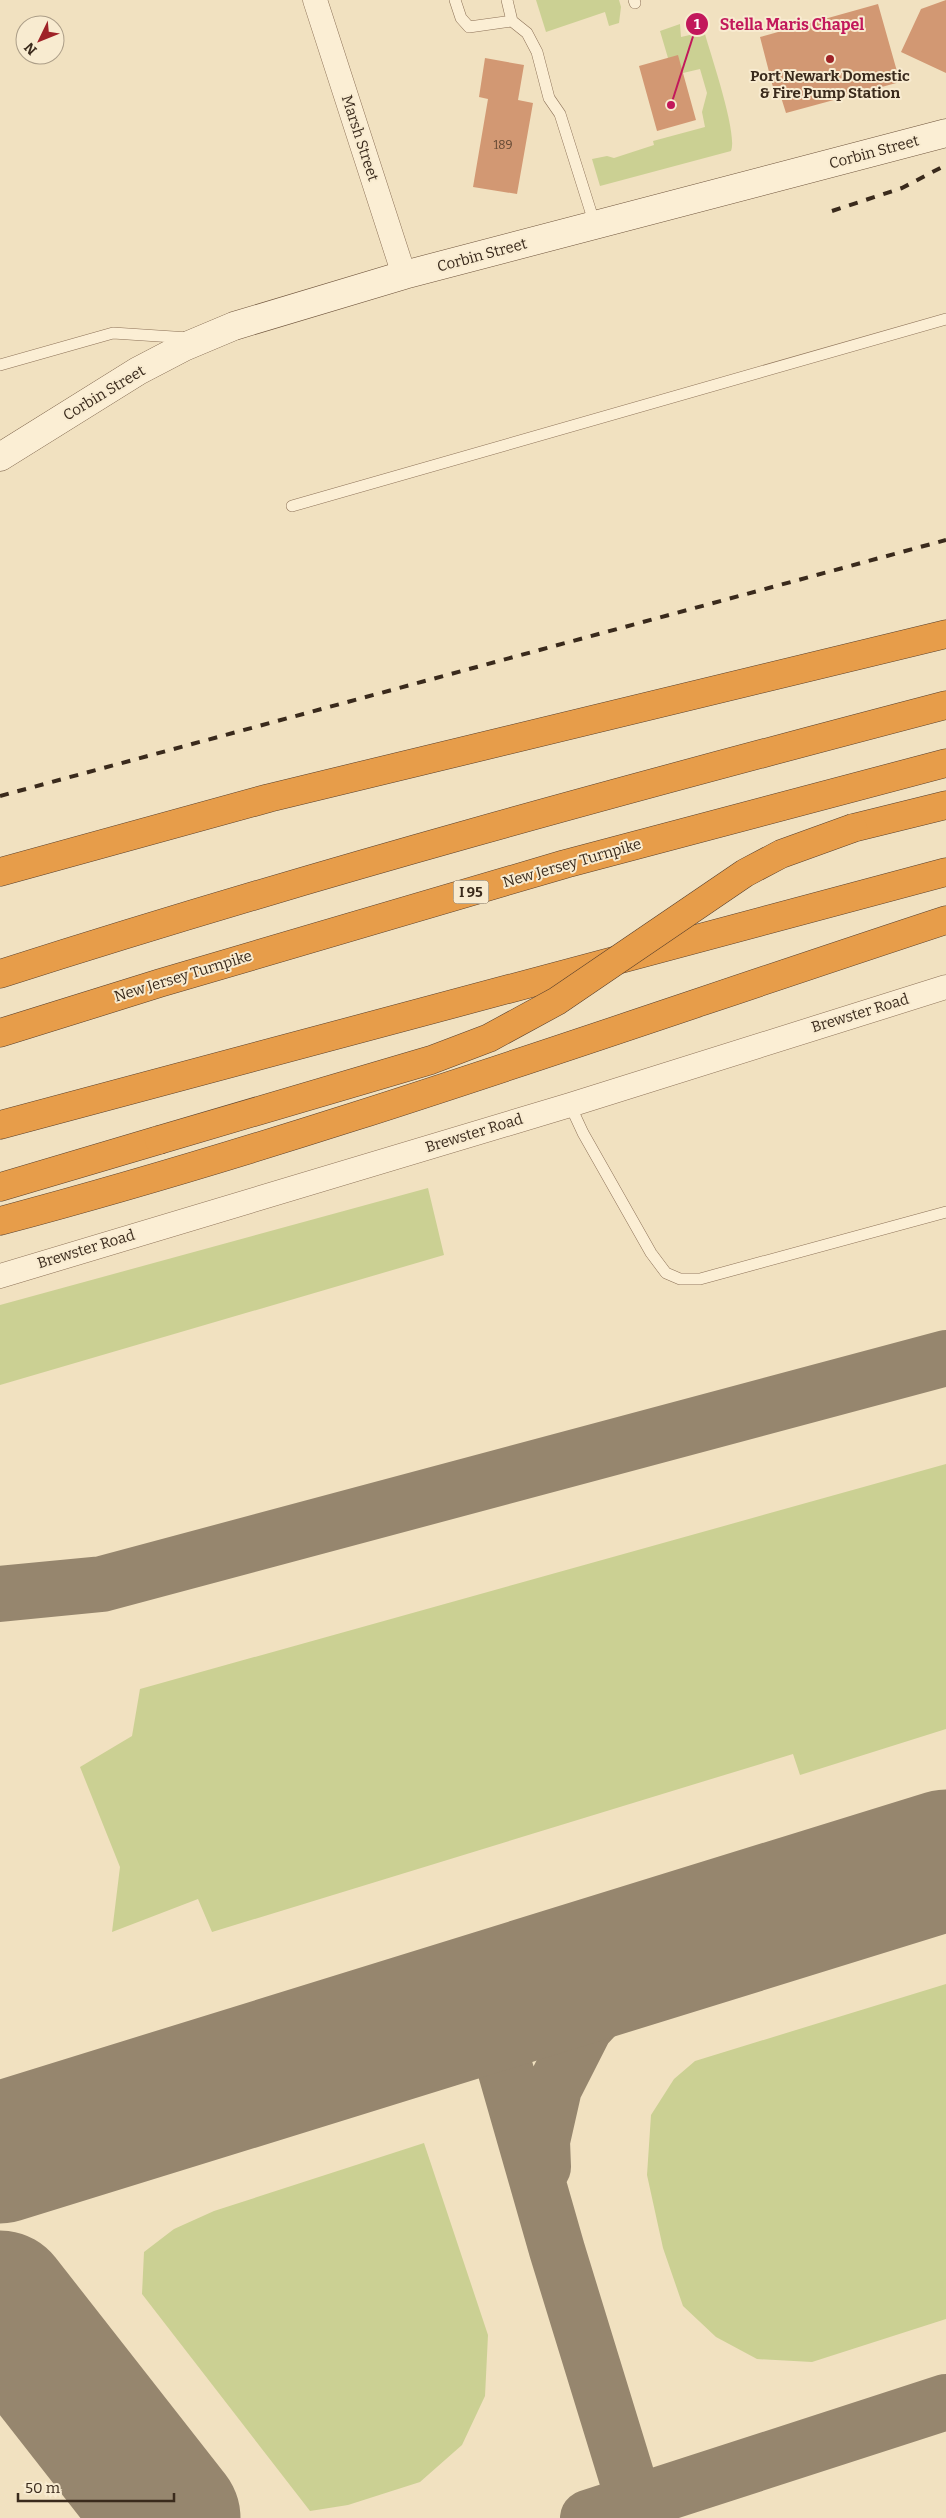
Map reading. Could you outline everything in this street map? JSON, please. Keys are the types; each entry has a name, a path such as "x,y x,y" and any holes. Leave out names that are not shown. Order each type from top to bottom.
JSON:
{"highway":[{"path":"0,872 269,798 946,634"},
{"path":"0,974 225,904 503,824 946,705"},
{"name":"New Jersey Turnpike","path":"0,1033 160,983 565,864 946,763"},
{"path":"0,1187 431,1060 489,1038 557,1002 745,873 781,854 853,828 946,805"},
{"path":"0,1125 946,872"},
{"path":"0,1221 199,1164 459,1082 946,920"}],"main road":[{"name":"Corbin Street","path":"0,457 138,372 203,339 234,326 404,275 946,133"},
{"name":"Corbin Street","path":"0,469 40,432"}],"street":[{"name":"Marsh Street","path":"315,0 404,275"},
{"name":"Brewster Road","path":"0,1276 570,1105 946,987"}],"lane":[{"path":"455,0 461,18 469,27 512,21"},
{"path":"507,0 512,21 527,33 537,52 549,98 560,114 595,225"},
{"path":"292,506 946,319"},
{"path":"0,366 113,333 203,339"},
{"path":"570,1105 583,1133 651,1254 666,1273 680,1279 700,1279 946,1212"}],"green space":[{"path":"536,0 619,0 621,7 619,23 609,26 605,12 546,32"},
{"path":"680,24 681,37 694,34 701,28 705,34 731,129 731,151 600,186 592,159 607,156 614,158 654,145 653,141 705,127 702,112 707,93 700,69 683,73 668,58 660,31"},
{"path":"428,1188 444,1255 0,1385 0,1305"},
{"path":"946,1464 946,1729 800,1775 793,1754 212,1932 198,1899 112,1932 120,1867 80,1767 132,1736 140,1689"},
{"path":"946,1984 946,2319 812,2362 757,2359 716,2337 683,2306 663,2248 647,2175 651,2115 674,2079 695,2061"},
{"path":"424,2143 488,2335 485,2396 462,2445 420,2482 348,2505 310,2511 142,2294 144,2252 174,2229 214,2211"}],"building":[{"path":"946,0 946,73 901,52 921,9"},
{"name":"Port Newark Domestic & Fire Pump Station","path":"878,4 900,82 786,113 780,94 775,95 760,37"},
{"path":"678,55 696,120 657,131 639,66"},
{"path":"485,58 524,65 518,100 533,103 517,194 473,187 488,99 479,97"}],"taxiway":[{"path":"0,1594 102,1584 946,1358"},
{"path":"543,2167 542,2141 554,2088 585,2027 629,1980 674,1949 728,1927"},
{"path":"486,2002 557,2250 635,2504 646,2518"},
{"path":"588,2518 946,2402"}],"runway":[{"path":"0,2153 946,1860"},
{"path":"0,2301 170,2518"}],"railway":[{"path":"832,211 902,188 946,165"},
{"path":"0,796 946,540"}],"place":[{"name":"Port Newark Domestic & Fire Pump Station","path":"830,59"},
{"name":"Stella Maris Chapel","path":"671,105"}]}
